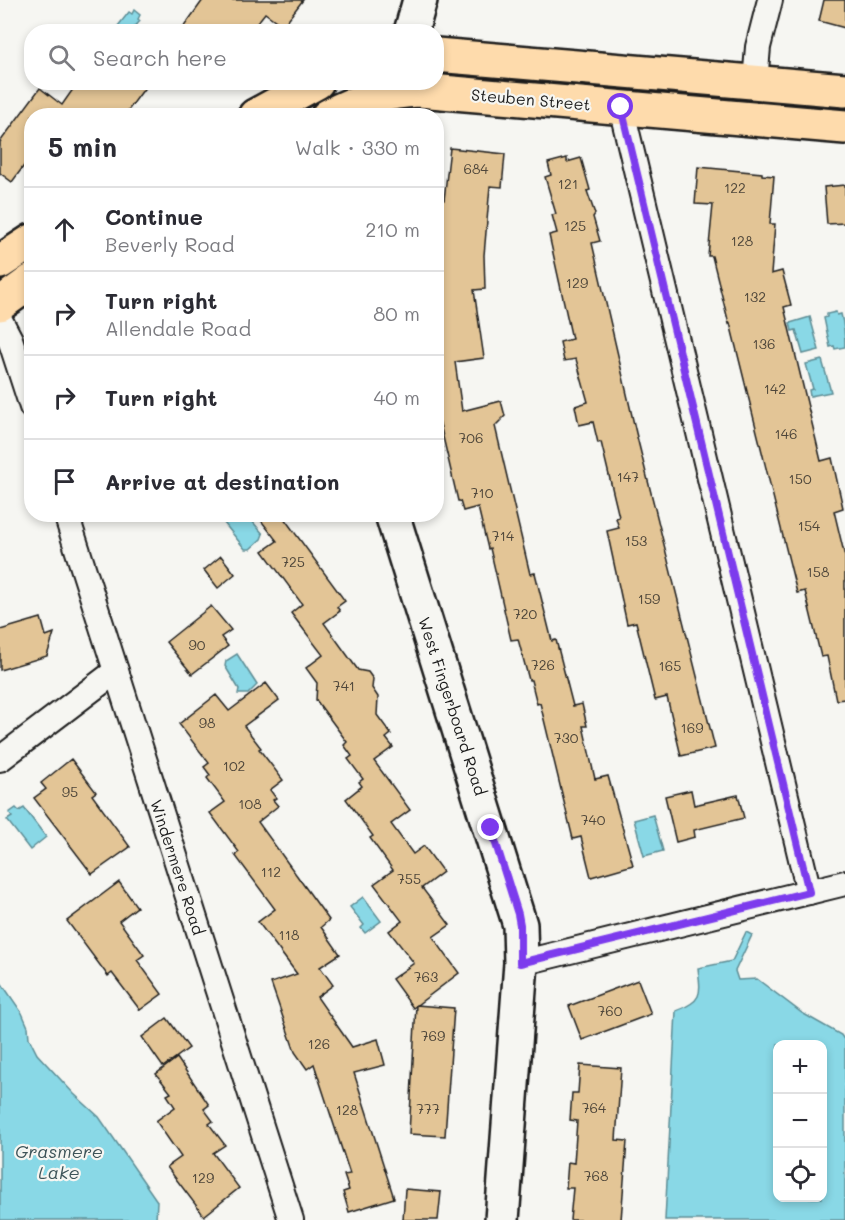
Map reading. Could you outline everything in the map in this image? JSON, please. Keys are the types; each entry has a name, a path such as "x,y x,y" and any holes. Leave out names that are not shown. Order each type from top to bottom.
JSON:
{"main road":[{"path":"444,56 845,90"},
{"path":"270,108 302,90"},
{"name":"Steuben Street","path":"346,108 363,100 434,91 845,127"},
{"path":"0,262 24,246"},
{"path":"0,304 24,288"}],"street":[{"path":"413,24 420,0"},
{"path":"755,82 758,47 770,0"},
{"path":"621,107 809,892"},
{"path":"0,320 10,339 24,382"},
{"name":"Windermere Road","path":"69,522 291,1220"},
{"name":"West Fingerboard Road","path":"395,522 520,925 520,963 502,1220"},
{"path":"0,759 116,671"},
{"path":"520,963 845,883"}],"water":[{"path":"134,10 140,15 137,24 120,24 129,12 132,14"},
{"path":"836,312 837,315 841,314 845,347 835,349 834,346 830,347 824,318 827,314"},
{"path":"810,317 819,350 803,354 796,330 792,331 790,323"},
{"path":"822,360 831,392 810,396 809,390 813,389 806,364"},
{"path":"253,522 263,534 250,549 245,549 224,523"},
{"path":"237,654 257,685 248,694 238,694 239,689 225,666 226,661"},
{"path":"16,808 19,811 24,808 46,837 30,850 7,820 12,817 9,813"},
{"path":"653,815 663,851 644,856 634,820"},
{"path":"363,897 381,921 365,933 361,928 364,925 350,907"},
{"path":"746,932 752,935 735,971 738,980 757,979 802,1013 841,1035 845,1041 845,1220 665,1220 676,1011 696,1000 700,984 698,968 732,961"},
{"name":"Grasmere Lake","path":"0,981 22,1013 28,1027 29,1038 37,1054 99,1117 157,1201 156,1220 0,1220"}],"building":[{"path":"203,0 303,0 285,24 280,24 265,13 256,24 186,24"},
{"path":"824,0 845,0 845,28 819,21"},
{"path":"39,90 43,90 62,105 72,90 143,90 130,108 25,108"},
{"path":"24,110 24,166 12,182 0,173 0,142"},
{"path":"450,148 505,154 502,187 490,186 484,255 485,289 474,290 484,358 455,362 462,411 501,401 505,416 495,426 530,574 535,573 552,641 556,640 573,706 582,704 587,726 583,726 595,779 608,776 633,865 591,877 581,837 573,839 540,703 537,704 518,639 511,640 478,507 463,511 458,501 444,441 444,200"},
{"path":"567,158 567,162 581,158 590,190 587,191 595,214 593,217 600,241 592,243 636,433 715,748 681,756 667,697 655,700 636,622 627,624 607,531 619,528 616,518 619,517 601,442 598,443 593,422 579,425 575,406 588,402 576,359 564,361 560,342 572,339 549,235 557,233 552,215 556,214 545,177 551,175 548,163"},
{"path":"698,167 774,176 770,224 775,224 771,274 782,271 791,305 784,307 821,461 832,458 843,508 834,511 845,557 845,699 836,700 827,656 821,657 805,591 797,593 730,323 712,256 708,256 713,205 695,204"},
{"path":"845,185 845,223 827,224 824,187"},
{"path":"262,522 287,522 345,601 337,607 340,611 324,623 358,670 368,672 373,679 372,688 378,697 377,715 391,734 386,738 393,747 374,761 410,810 391,824 413,854 424,846 443,872 422,888 450,925 433,937 459,973 413,1008 392,979 414,963 389,931 402,921 374,884 393,870 370,838 373,836 346,799 362,786 359,782 363,779 348,759 352,756 344,745 347,742 316,700 317,683 306,668 323,655 291,613 302,604 263,551 277,541"},
{"path":"221,556 235,574 218,588 204,570"},
{"path":"211,606 231,630 221,637 228,646 192,674 166,642"},
{"path":"41,618 46,636 54,633 47,656 0,670 0,630"},
{"path":"266,683 279,700 244,726 283,780 270,790 278,806 258,822 329,920 321,927 340,954 320,967 333,985 317,997 352,1047 378,1039 385,1065 354,1073 394,1198 349,1212 343,1192 349,1190 344,1175 350,1174 314,1064 307,1069 295,1052 271,983 297,974 258,922 275,909 235,855 239,852 210,813 225,802 207,778 210,775 204,767 209,763 179,724 216,695 229,711"},
{"path":"71,759 96,792 92,795 130,847 92,874 34,798 46,789 41,783"},
{"path":"691,790 694,805 738,795 744,818 694,830 695,837 676,842 665,796"},
{"path":"119,882 137,907 119,921 144,955 137,960 162,994 140,1010 112,973 108,976 67,921"},
{"path":"638,980 651,1014 582,1040 569,1006"},
{"path":"416,1005 454,1008 445,1136 409,1134"},
{"path":"167,1018 189,1048 163,1067 142,1037"},
{"path":"177,1058 209,1105 204,1109 213,1121 209,1124 225,1145 213,1153 239,1188 204,1216 167,1167 181,1157 156,1121 175,1107 167,1095 171,1093 156,1074"},
{"path":"580,1065 621,1068 616,1140 627,1141 621,1220 570,1220 573,1188 566,1188 568,1162 574,1163 577,1121 570,1120 572,1093 578,1093"},
{"path":"405,1189 441,1192 438,1220 403,1220"}],"route":[{"path":"491,828 518,914 520,963 809,892 621,107"}]}
